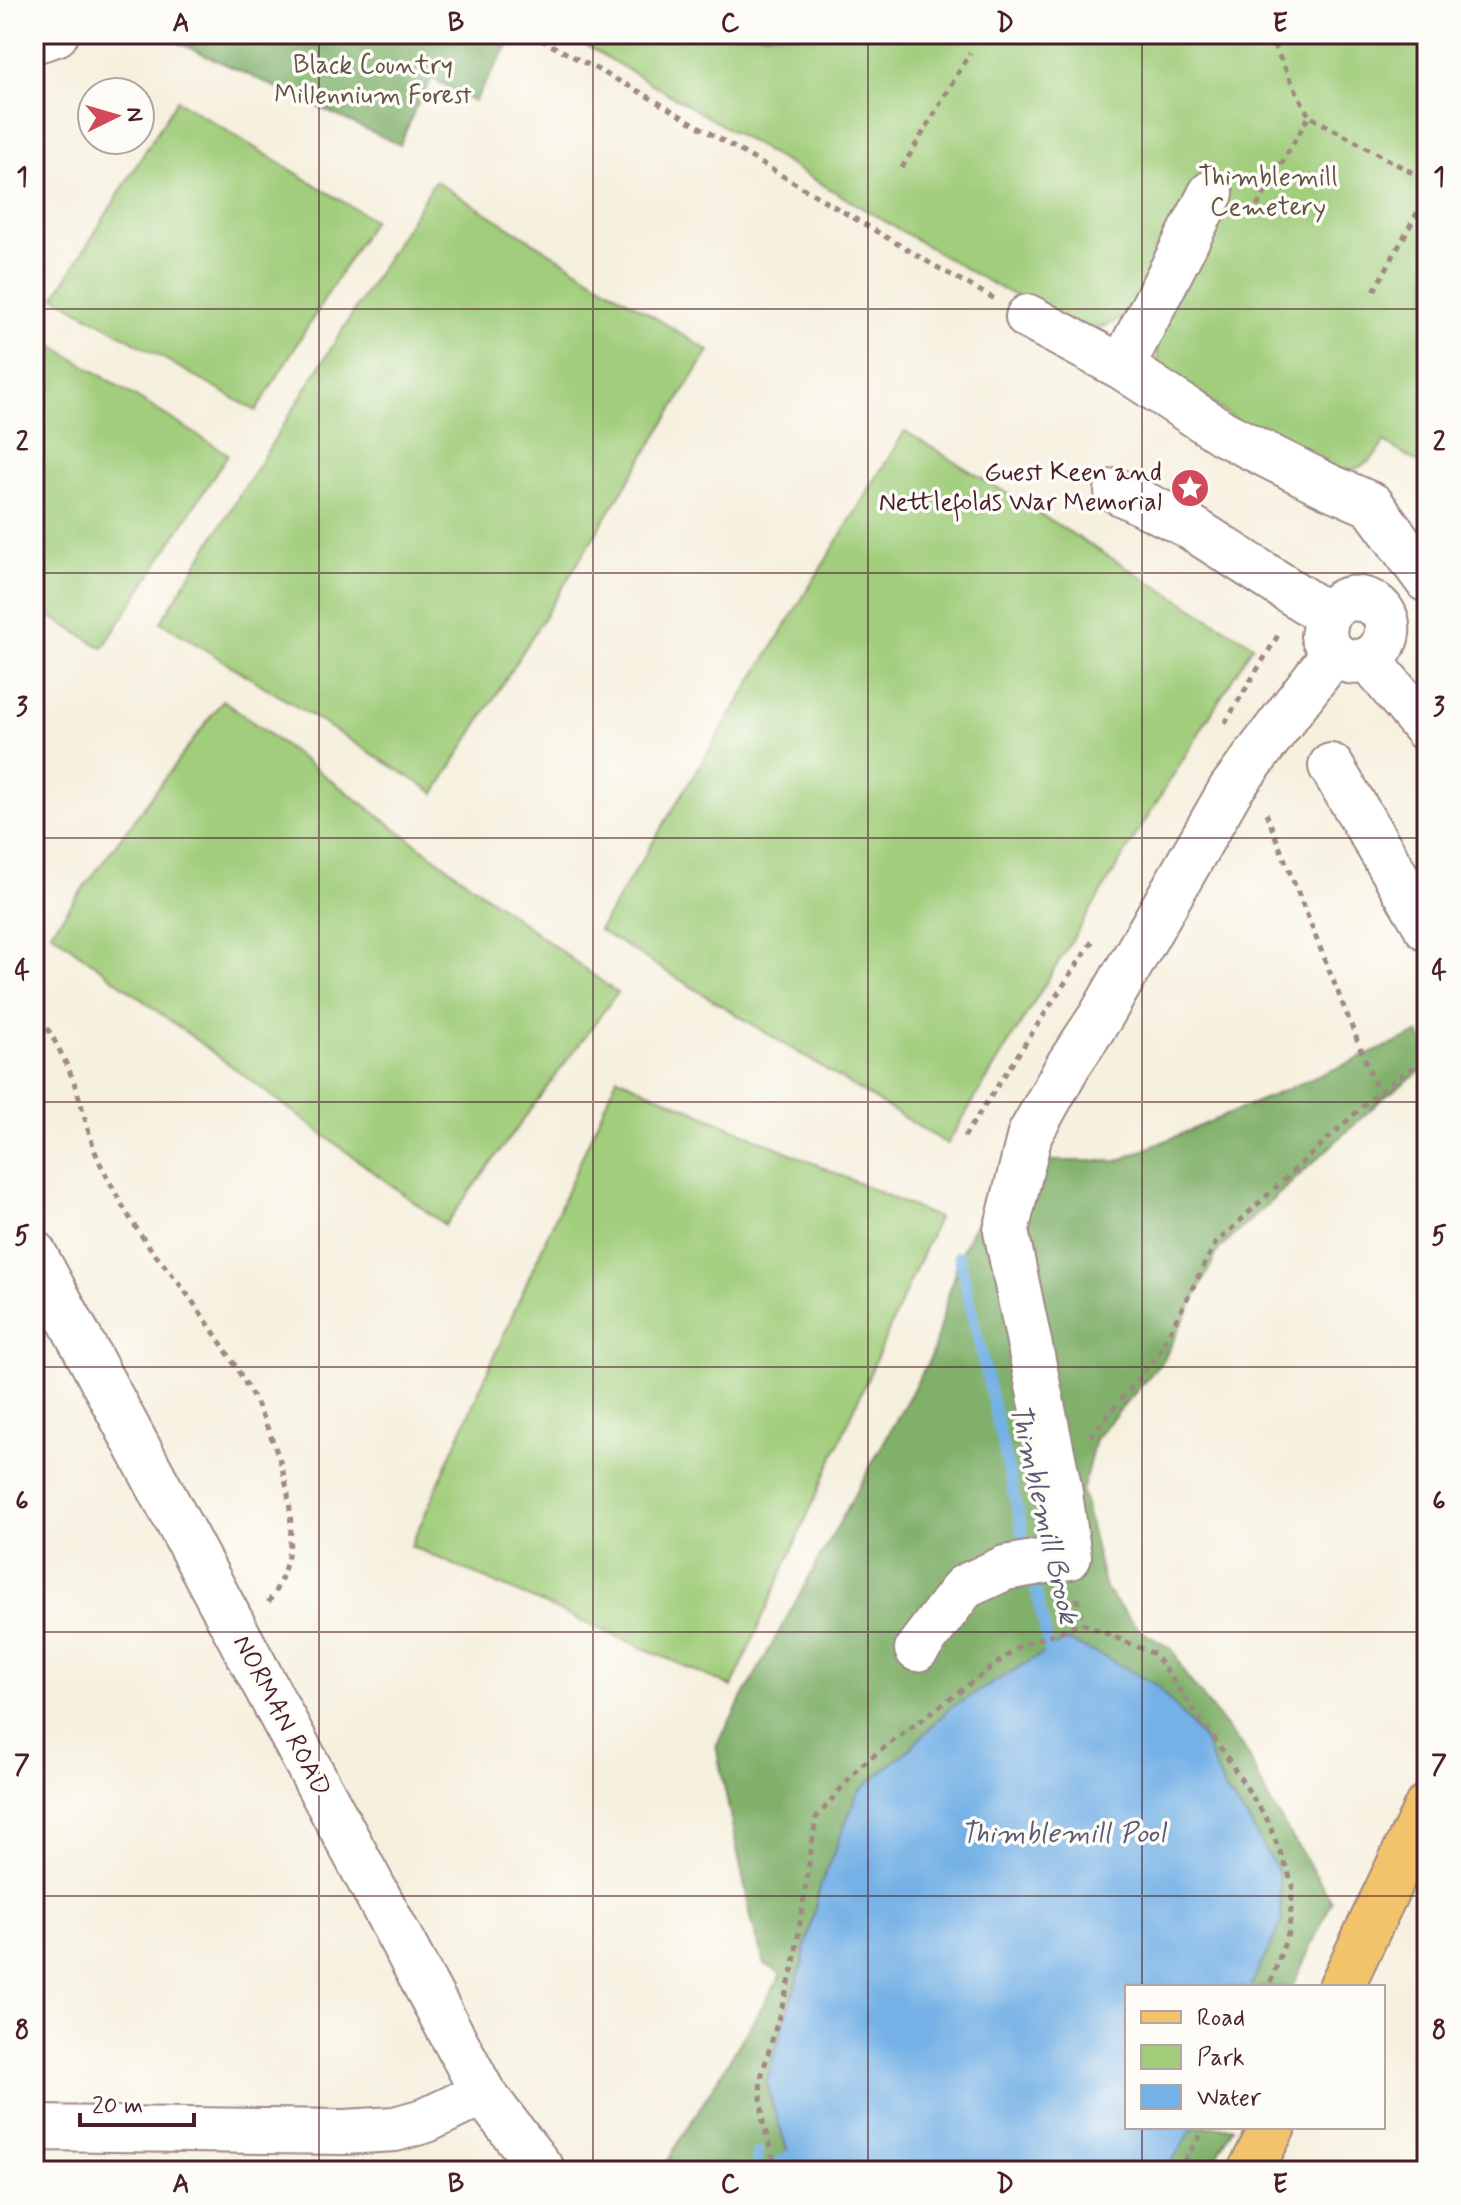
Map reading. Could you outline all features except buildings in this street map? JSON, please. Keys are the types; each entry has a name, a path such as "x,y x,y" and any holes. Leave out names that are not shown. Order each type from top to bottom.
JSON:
{"main road":[{"path":"1342,1985 1427,1806"},
{"path":"1250,2171 1272,2129"}],"street":[{"path":"34,41 56,34"},
{"path":"1122,367 1211,193"},
{"path":"1028,317 1122,367 1223,433 1372,505 1427,580"},
{"path":"1117,491 1187,525 1329,637 1427,730"},
{"path":"917,1649 964,1587 1005,1568 1069,1557 1059,1486 1006,1231 1030,1134 1210,825 1329,637"},
{"path":"1331,766 1427,928"},
{"name":"NORMAN ROAD","path":"34,1253 483,2093 543,2171"},
{"path":"34,2128 345,2132 395,2129 427,2120 483,2093"}],"path":[{"path":"530,34 642,93 935,266 1028,317"},
{"path":"1268,34 1309,116 1427,181"},
{"path":"902,168 970,53"},
{"path":"1251,217 1309,116"},
{"path":"1374,291 1427,195"},
{"path":"1222,729 1329,637"},
{"path":"1247,768 1378,1092"},
{"path":"964,1137 1095,936"},
{"path":"34,1008 74,1084 108,1179 139,1233 227,1350 265,1421 287,1483 290,1519 288,1554 277,1589 262,1612"},
{"path":"1059,1486 1077,1478 1091,1435 1158,1355 1215,1244 1378,1092 1427,1057"},
{"path":"777,2171 763,2123 760,2081 793,1969 816,1818 860,1766 1020,1646 1070,1627 1082,1623 1154,1654 1217,1742 1268,1821 1293,1885 1289,1931 1270,1985"},
{"path":"1178,2171 1205,2129"}],"green space":[{"name":"Black Country Millennium Forest","path":"174,34 515,34 474,102 432,78 400,145 171,39"},
{"name":"Thimblemill Cemetery","path":"567,34 1427,34 1427,468 1384,442 1370,461 1352,470 1333,471 1291,456 1159,366 1156,337 1129,312 1103,326 1074,328 976,275"},
{"path":"177,100 373,220 256,411 55,297 142,156 156,156 156,134"},
{"path":"435,181 709,351 435,793 161,622"},
{"path":"34,334 228,454 103,648 34,607"},
{"path":"905,431 1253,645 947,1144 599,930"},
{"path":"223,700 617,993 445,1225 51,932"},
{"path":"1419,1033 1427,1051 1427,1067 1382,1099 1219,1249 1164,1359 1095,1439 1082,1492 1105,1589 1139,1630 1173,1650 1185,1674 1248,1755 1269,1801 1332,1901 1293,1985 1251,1985 1282,1922 1278,1872 1248,1820 1224,1789 1203,1740 950,1708 908,1750 858,1792 820,1887 802,1964 766,2084 794,2171 661,2171 782,1974 765,1964 752,1922 716,1746 932,1355 959,1256 1007,1161 1118,1161"},
{"path":"617,1077 938,1218 732,1687 411,1546"},
{"path":"1192,2129 1232,2129 1209,2171 1166,2171"}],"water":[{"name":"Thimblemill Pool","path":"1066,1640 1113,1661 1157,1686 1204,1740 1224,1789 1248,1820 1278,1872 1282,1922 1251,1985 1125,1985 1125,2129 1192,2129 1166,2171 794,2171 766,2084 802,1964 820,1887 858,1792 908,1750 950,1708"}],"waterway":[{"name":"Thimblemill Brook","path":"959,1256 1028,1556"},
{"name":"Thimblemill Brook","path":"1032,1572 1049,1649 1047,1661"},
{"name":"Thimblemill Brook","path":"766,2171 789,2157 797,2148"},
{"name":"Thimblemill Brook","path":"756,2171 758,2153"}],"place":[{"name":"Guest Keen and Nettlefolds War Memorial","path":"1190,488"}]}
